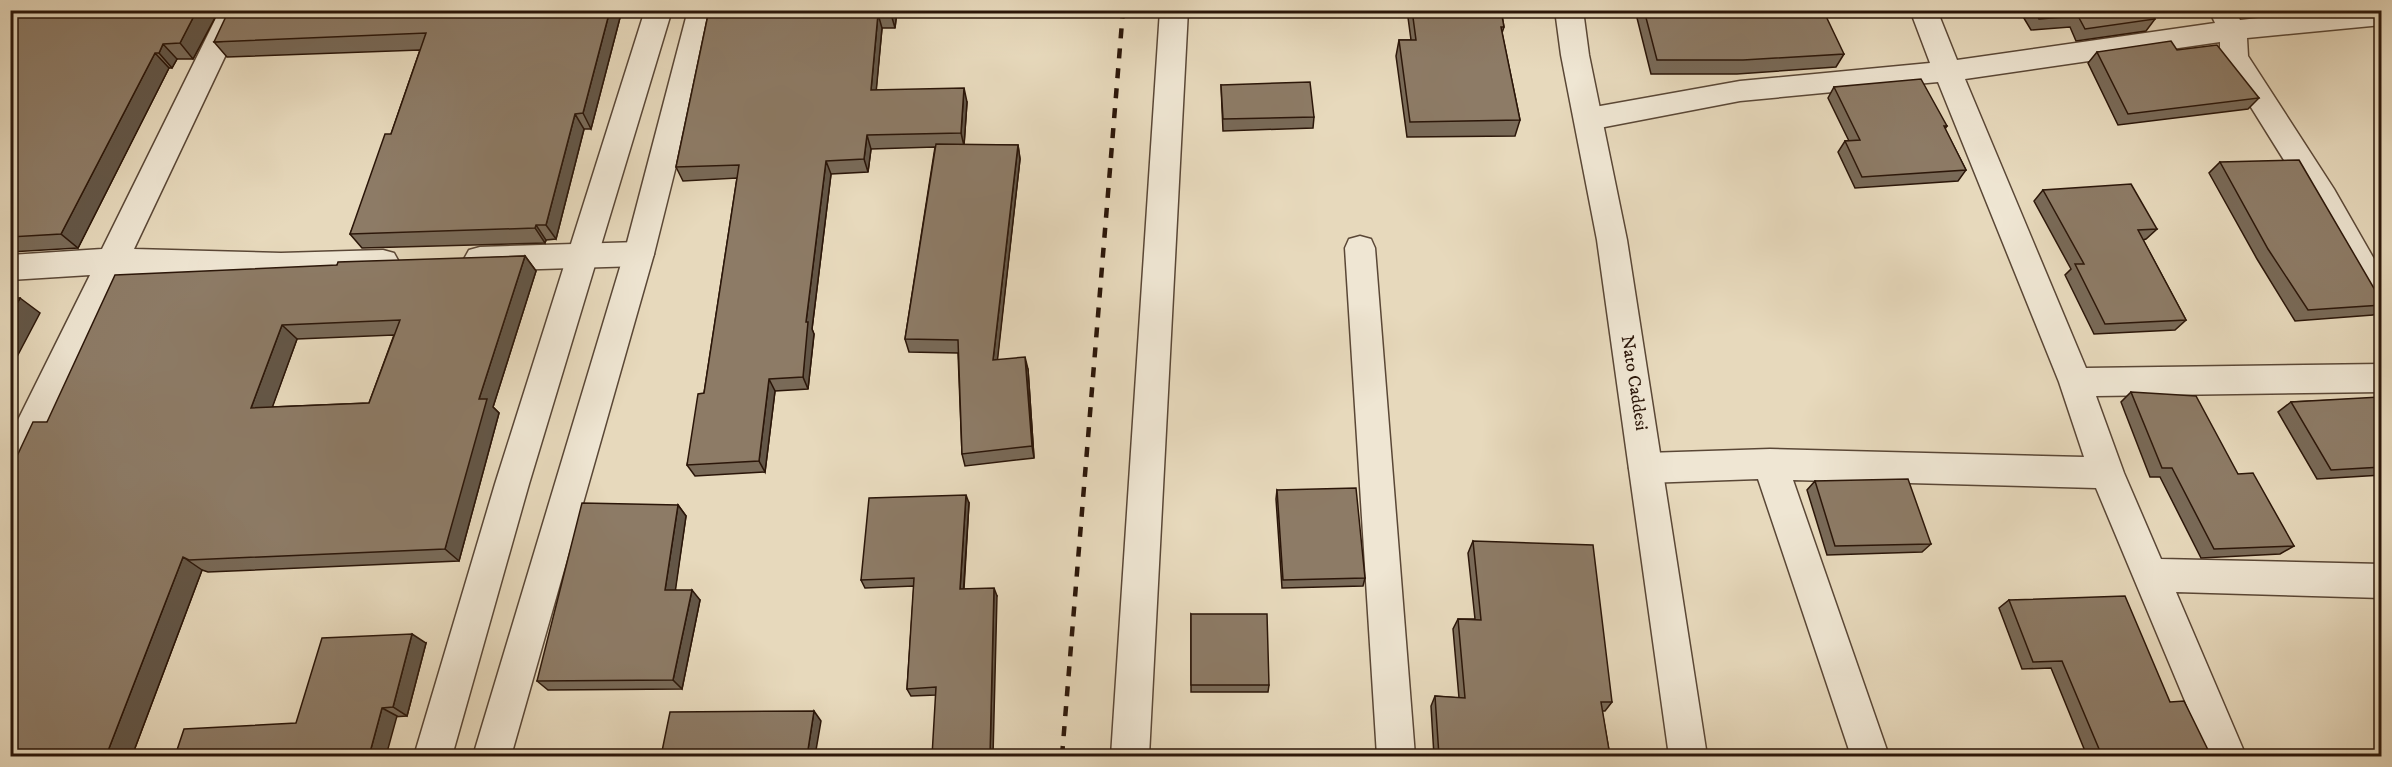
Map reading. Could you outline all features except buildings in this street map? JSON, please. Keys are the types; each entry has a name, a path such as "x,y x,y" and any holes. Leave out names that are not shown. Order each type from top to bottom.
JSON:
{"street":[{"path":"10,472 115,261 234,10"},
{"path":"433,756 512,484 659,10"},
{"path":"492,756 639,254 702,10"},
{"path":"1130,756 1174,10"},
{"name":"Nato Caddesi","path":"1569,10 1575,55 1612,240 1688,756"},
{"path":"1923,10 2075,382 2107,473 2227,756"},
{"path":"1589,119 1740,91 1949,72 2227,20 2382,15"},
{"path":"2227,20 2234,57 2323,197 2382,303"},
{"path":"1360,248 1396,756"},
{"path":"456,260 639,254"},
{"path":"10,268 115,261 281,265 409,261"},
{"path":"2075,382 2382,378"},
{"path":"1647,468 1770,464 2107,473"},
{"path":"1770,464 1870,756"},
{"path":"2151,574 2382,581"}],"railway":[{"path":"1062,756 1123,10"}]}
